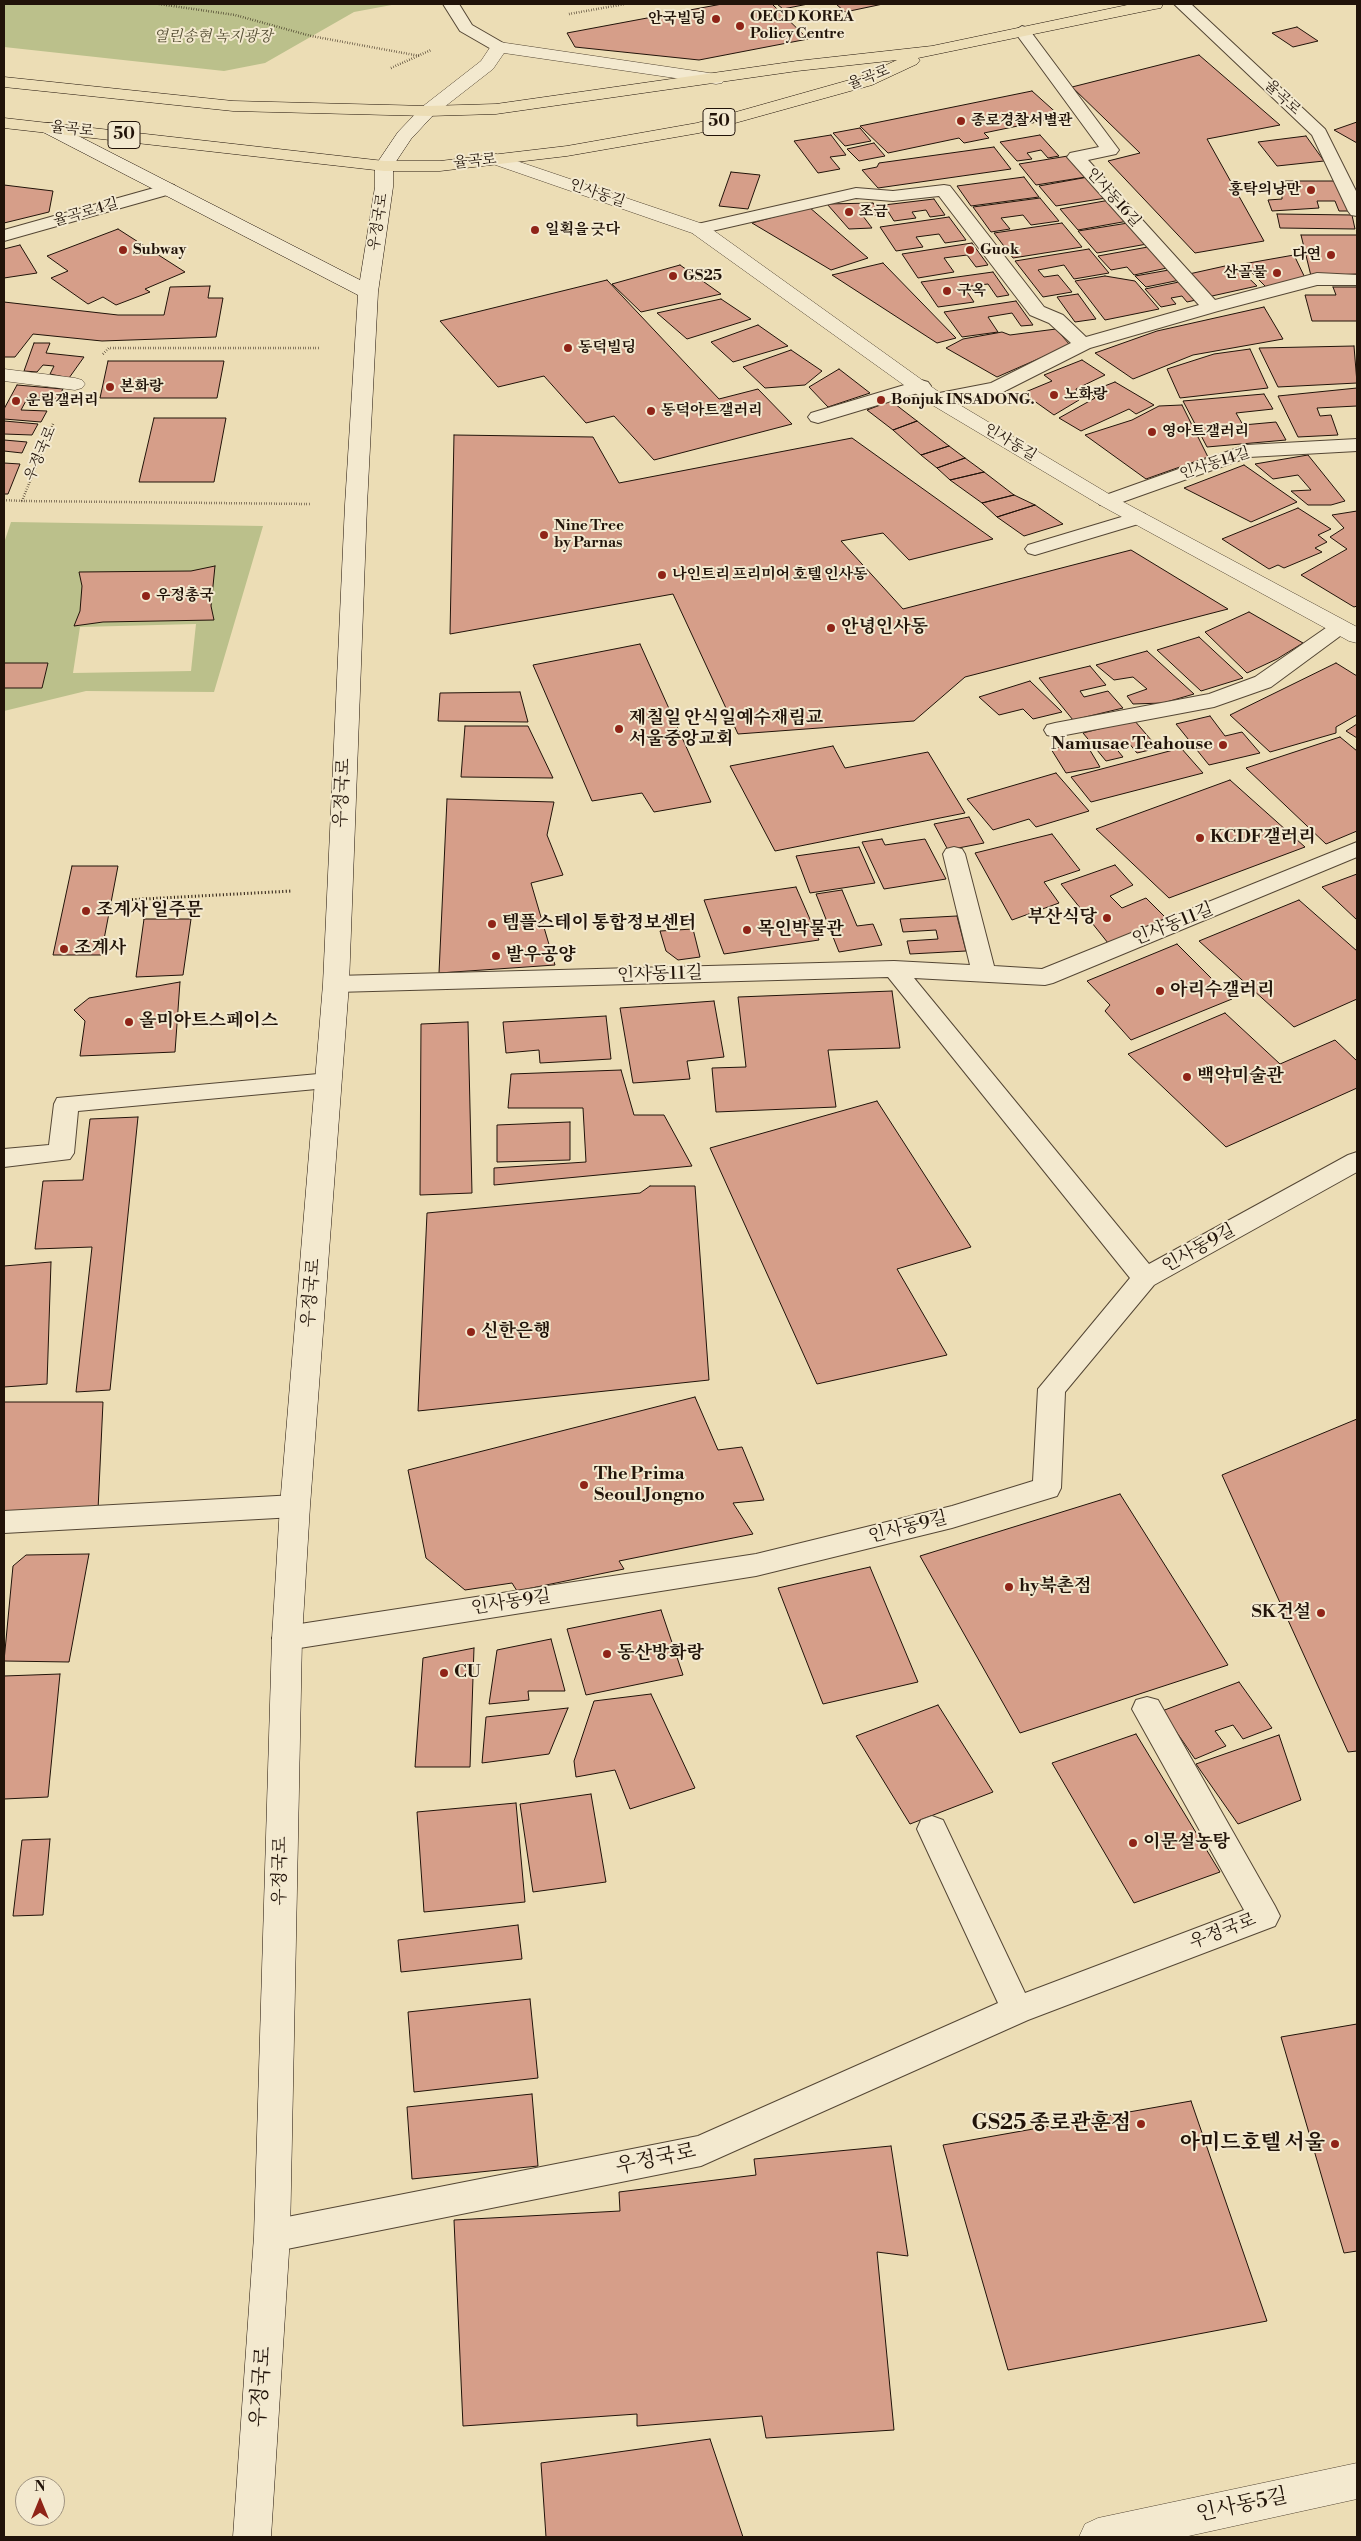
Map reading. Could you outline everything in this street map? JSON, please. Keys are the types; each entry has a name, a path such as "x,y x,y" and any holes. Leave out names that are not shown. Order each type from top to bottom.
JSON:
{"main road":[{"name":"율곡로","path":"4,82 233,106 428,111 496,108 541,104 797,66 932,51 1154,4"},
{"name":"율곡로","path":"499,47 716,79"},
{"path":"384,166 404,136 428,111 487,65 499,47"},
{"name":"율곡로","path":"4,123 384,166 440,166 567,151 699,128 866,81 932,51"},
{"path":"47,127 368,292"},
{"name":"인사동길","path":"496,160 698,229 928,392 1106,501 1349,632"},
{"name":"우정국로","path":"252,2537 272,2236 287,1638 295,1506 336,984 338,889 368,292 384,187 384,166"},
{"path":"4,376 75,384"},
{"name":"인사동5길","path":"1098,2537 1357,2481"}],"lane":[{"path":"451,4 466,28 499,47"},
{"name":"율곡로","path":"1182,4 1319,133 1357,211"},
{"name":"인사동16길","path":"1022,31 1110,150 1076,157 1211,307"},
{"name":"율곡로4길","path":"4,236 168,190"},
{"path":"698,229 856,193 893,196 944,190 1037,311 1056,319 1083,344"},
{"path":"818,417 928,392 996,388 1083,344 1211,307 1318,279 1357,280"},
{"name":"인사동14길","path":"1106,501 1246,451 1357,445"},
{"path":"1035,549 1138,518"},
{"name":"인사동길","path":"1056,730 1214,700 1263,682 1349,632"},
{"name":"인사동11길","path":"336,984 894,969 1045,977 1357,849"},
{"path":"954,854 984,974"},
{"path":"894,969 1145,1278"},
{"path":"4,1158 61,1153 66,1104 329,1081"},
{"name":"인사동9길","path":"287,1638 756,1564 952,1517 1047,1488 1052,1389 1145,1278 1357,1161"},
{"path":"4,1522 295,1506"},
{"name":"우정국로","path":"272,2236 701,2151 1017,2010 1264,1916 1147,1709"},
{"path":"932,1829 1017,2010"}],"path":[{"path":"159,4 236,15 311,36 421,56"},
{"path":"566,14 625,4"},
{"name":"우정국로","path":"356,505 22,501 44,444 75,384 109,348 366,348"},
{"path":"4,500 22,501"},
{"path":"125,900 338,889"}],"green space":[{"name":"열린송현 녹지광장","path":"4,4 397,4 354,12 265,63 224,71 4,47"},
{"path":"11,522 263,526 214,692 86,691 4,711 4,688 42,688 48,664 4,663 4,543","holes":["196,624 191,671 73,673 80,627"]}],"building":[{"name":"안국빌딩","path":"722,4 772,4 808,39 699,60 575,47 567,33"},
{"path":"777,4 808,4 783,9"},
{"path":"836,4 883,4 845,12"},
{"path":"1297,27 1318,41 1293,47 1272,33"},
{"path":"1199,55 1280,125 1207,139 1264,241 1195,253 1108,161 1140,153 1072,87"},
{"name":"종로경찰서별관","path":"1032,91 1061,117 984,133 989,138 964,143 959,138 888,153 860,126"},
{"path":"1357,122 1357,143 1334,130"},
{"path":"860,128 871,141 845,146 833,133"},
{"path":"831,135 846,155 830,157 840,169 818,173 794,141"},
{"path":"1040,135 1059,156 1048,158 1041,150 1027,153 1032,159 1017,161 1000,142"},
{"path":"1306,136 1324,161 1277,166 1258,142"},
{"path":"874,143 885,156 859,161 847,149"},
{"path":"994,147 1011,169 878,188 862,170 877,167 879,163"},
{"path":"1068,156 1086,177 1036,185 1019,164"},
{"path":"731,172 760,175 748,209 719,206"},
{"path":"1024,177 1039,197 971,206 957,186"},
{"path":"1088,177 1106,198 1056,206 1039,186"},
{"name":"홍탁의낭만","path":"1282,181 1337,181 1350,211 1339,211 1335,201 1317,201 1319,208 1272,211 1268,200 1282,199"},
{"path":"4,185 53,191 49,212 4,223"},
{"path":"1040,198 1059,221 1031,225 1023,215 1001,218 1010,229 991,232 973,207"},
{"path":"934,199 945,215 930,217 926,210 912,212 916,218 894,221 884,205"},
{"path":"1110,200 1128,221 1078,230 1060,209"},
{"path":"873,203 881,215 863,216 872,228 849,229 827,204"},
{"path":"809,207 868,258 831,270 752,223"},
{"path":"1277,214 1352,215 1355,229 1280,228"},
{"path":"949,217 966,240 945,243 939,234 916,237 923,247 896,251 880,227"},
{"path":"1062,223 1082,247 1013,258 994,233"},
{"path":"1128,223 1147,244 1097,253 1078,231"},
{"path":"118,229 185,272 145,289 150,292 116,305 103,297 88,304 51,278 68,271 47,256"},
{"name":"다연","path":"1301,235 1357,235 1357,274 1311,276"},
{"path":"972,243 988,265 976,267 967,255 944,258 954,272 918,278 902,254"},
{"path":"20,245 37,273 4,278 4,249"},
{"path":"1148,247 1167,268 1134,275 1127,267 1111,270 1098,256"},
{"path":"1089,249 1109,273 1074,279 1064,265 1038,270 1044,277 1058,275 1072,292 1043,297 1015,261"},
{"name":"산골물","path":"1294,255 1307,282 1266,287 1243,264"},
{"path":"883,263 956,338 937,343 832,275"},
{"path":"1234,264 1257,286 1212,296 1189,274"},
{"path":"680,265 721,294 641,312 612,284"},
{"path":"1169,270 1180,280 1146,287 1135,276"},
{"name":"구옥","path":"993,272 1009,295 997,297 988,284 964,287 974,302 938,307 921,282"},
{"path":"1105,276 1135,281 1159,309 1105,320 1075,281"},
{"name":"동덕빌딩","path":"607,280 719,399 758,389 792,424 654,460 614,416 586,423 544,376 498,387 440,321"},
{"path":"1179,282 1196,300 1187,302 1182,296 1171,298 1176,304 1161,307 1145,289"},
{"path":"210,286 208,298 223,298 216,337 102,341 33,334 15,357 4,357 4,302 118,315 164,315 170,287"},
{"path":"1333,287 1357,287 1357,321 1312,321 1305,295 1336,295"},
{"path":"1078,294 1096,319 1075,322 1057,297"},
{"path":"721,299 751,319 687,339 657,313"},
{"path":"1016,301 1033,325 1021,326 1012,313 988,317 998,332 962,337 944,312"},
{"path":"1264,307 1283,339 1193,355 1133,379 1095,353 1157,331"},
{"path":"758,325 788,346 733,362 711,342"},
{"path":"1056,329 1070,345 997,377 946,348 963,339 1002,332 1010,335"},
{"path":"34,343 50,343 46,353 84,357 69,378 50,374 54,366 43,365 37,372 24,371"},
{"path":"1354,346 1357,383 1278,387 1259,348"},
{"path":"1250,349 1268,388 1180,398 1167,369 1214,354"},
{"path":"791,350 822,371 805,385 765,388 743,367"},
{"path":"1082,360 1105,375 1076,389 1079,400 1054,415 1023,393 1052,381 1044,375"},
{"path":"108,361 224,361 217,398 100,398"},
{"path":"839,369 870,393 828,407 809,387"},
{"path":"1115,382 1154,405 1136,414 1129,409 1081,431 1059,418 1095,398 1089,392"},
{"path":"17,385 63,389 57,399 28,397 21,410 47,411 41,422 4,419 4,409"},
{"path":"1357,388 1357,406 1317,408 1320,416 1331,415 1338,435 1298,437 1278,396"},
{"path":"1264,394 1273,409 1236,413 1243,425 1276,422 1286,440 1207,447 1183,401"},
{"path":"891,401 917,421 893,430 867,410"},
{"path":"1182,405 1208,457 1146,479 1085,435 1132,420 1159,406"},
{"path":"154,418 226,418 214,482 139,482"},
{"path":"4,421 38,424 32,435 4,434"},
{"path":"917,421 949,446 921,455 893,430"},
{"name":"나인트리 프리미어 호텔 인사동","path":"454,435 593,437 619,483 852,438 993,539 909,560 883,533 841,541 903,609 1131,550 1228,609 965,677 914,721 738,734 673,594 450,634"},
{"path":"4,440 27,442 22,453 4,451"},
{"path":"949,446 965,458 937,468 921,455"},
{"path":"1308,455 1345,501 1331,505 1308,505 1291,491 1311,490 1298,475 1273,479 1255,464"},
{"path":"965,458 984,472 950,480 937,468"},
{"path":"4,463 20,464 8,494 4,494"},
{"path":"1244,465 1297,502 1251,522 1184,488"},
{"path":"984,472 1014,495 982,503 950,480"},
{"path":"1014,495 1035,505 997,517 982,503"},
{"path":"1035,505 1063,524 1024,536 997,517"},
{"path":"1298,508 1331,529 1318,535 1327,542 1315,548 1322,552 1284,568 1278,565 1269,569 1222,539"},
{"path":"1357,511 1357,606 1354,607 1301,575 1347,549 1330,537 1344,528 1332,515"},
{"name":"우정총국","path":"215,566 211,606 214,620 103,622 74,626 80,611 82,586 79,572 191,571"},
{"path":"1249,612 1303,643 1277,659 1247,673 1205,632"},
{"path":"1199,637 1243,678 1201,691 1157,650"},
{"name":"제칠일 안식일예수재림교 서울중앙교회","path":"640,644 711,802 654,812 642,793 592,801 533,665"},
{"path":"1147,651 1194,694 1163,703 1133,704 1127,696 1147,689 1133,677 1114,680 1096,665"},
{"path":"4,663 48,663 42,688 4,688"},
{"path":"1336,663 1357,676 1357,715 1336,727 1336,733 1270,752 1230,715"},
{"path":"1090,666 1106,685 1080,691 1084,697 1108,691 1123,708 1073,720 1039,678"},
{"path":"1030,681 1062,712 1033,719 1023,709 999,715 979,697"},
{"path":"520,692 528,722 438,721 440,693"},
{"name":"Namusae Teahouse","path":"1210,716 1225,736 1242,732 1260,753 1209,765 1176,724"},
{"path":"1134,720 1158,748 1137,753 1128,742 1114,746 1123,757 1106,761 1083,733"},
{"path":"1357,724 1357,738 1346,731"},
{"path":"465,726 528,726 553,778 461,777"},
{"path":"1340,737 1357,751 1357,831 1326,844 1246,768"},
{"path":"1085,742 1100,767 1066,773 1051,749"},
{"path":"833,746 845,768 928,752 965,813 775,851 730,766"},
{"path":"1181,748 1203,773 1091,802 1071,777"},
{"path":"1056,773 1089,811 1036,827 1029,819 993,830 967,799"},
{"name":"KCDF갤러리","path":"1230,780 1305,847 1169,898 1096,829"},
{"name":"템플스테이 통합정보센터","path":"447,799 554,802 547,835 563,875 531,883 555,965 439,973"},
{"path":"969,817 984,843 948,850 934,824"},
{"path":"1052,834 1080,870 1044,882 1059,903 1012,920 975,853"},
{"path":"882,839 885,845 925,839 946,879 884,889 862,842"},
{"path":"859,847 875,883 810,893 796,856"},
{"path":"1115,865 1133,885 1110,896 1122,908 1146,898 1166,918 1108,943 1061,884"},
{"name":"조계사 일주문","path":"72,866 118,866 101,955 53,955"},
{"path":"1357,874 1357,920 1322,887"},
{"path":"796,887 819,940 724,954 704,900"},
{"path":"842,890 857,926 873,924 882,945 839,952 816,894"},
{"path":"1299,900 1357,951 1357,999 1294,1027 1199,941"},
{"path":"957,916 966,951 910,954 907,941 938,939 936,930 903,932 900,919"},
{"path":"144,919 191,919 183,975 136,977"},
{"path":"693,929 700,957 678,960 666,951 660,931"},
{"path":"1177,944 1232,999 1131,1040 1105,1011 1110,1005 1087,981"},
{"path":"180,982 175,1052 80,1056 85,1021 74,1010 89,998"},
{"path":"892,991 900,1048 828,1050 836,1107 716,1112 712,1068 746,1067 738,997"},
{"path":"714,1001 724,1057 687,1061 690,1079 633,1083 620,1008"},
{"path":"1225,1013 1280,1064 1335,1040 1357,1061 1357,1088 1226,1147 1128,1054"},
{"path":"606,1016 611,1059 540,1063 539,1050 506,1053 503,1022"},
{"path":"468,1022 472,1193 420,1195 421,1024"},
{"path":"621,1070 634,1115 664,1115 692,1166 494,1185 494,1168 586,1162 583,1108 508,1108 511,1074"},
{"path":"877,1101 971,1247 897,1269 947,1355 817,1384 710,1148"},
{"path":"138,1117 110,1390 76,1392 92,1247 35,1249 43,1181 83,1180 90,1119"},
{"path":"570,1122 570,1160 497,1162 497,1125"},
{"path":"650,1186 695,1186 709,1380 418,1411 427,1213 640,1193"},
{"path":"51,1262 47,1384 4,1387 4,1266"},
{"name":"The Prima Seoul Jongno","path":"695,1397 718,1450 742,1447 764,1500 733,1503 753,1534 619,1561 624,1569 517,1591 512,1583 465,1590 426,1558 408,1470"},
{"path":"4,1402 103,1402 98,1510 4,1518"},
{"name":"SK건설","path":"1357,1419 1357,1751 1348,1752 1222,1475"},
{"path":"1120,1494 1228,1665 1020,1733 920,1556"},
{"path":"89,1554 69,1662 4,1661 13,1566 26,1555"},
{"path":"870,1567 918,1682 823,1704 778,1588"},
{"path":"661,1610 683,1675 586,1695 567,1629"},
{"path":"551,1639 565,1691 528,1691 529,1700 489,1704 497,1650"},
{"path":"474,1648 470,1767 415,1767 423,1658"},
{"path":"60,1674 48,1797 4,1799 4,1676"},
{"path":"1239,1682 1272,1728 1243,1739 1233,1725 1215,1731 1226,1746 1195,1759 1162,1711"},
{"path":"651,1694 695,1788 630,1809 615,1770 576,1777 574,1761 594,1701"},
{"path":"938,1705 993,1792 910,1824 856,1736"},
{"path":"568,1708 549,1754 482,1763 486,1717"},
{"path":"1136,1734 1220,1872 1134,1903 1052,1763"},
{"path":"1279,1735 1301,1800 1238,1824 1196,1764"},
{"path":"591,1794 606,1882 533,1892 520,1804"},
{"path":"516,1803 525,1902 424,1912 417,1812"},
{"path":"50,1839 43,1915 13,1916 22,1840"},
{"path":"518,1925 522,1959 401,1972 398,1940"},
{"path":"530,1999 538,2078 414,2092 408,2012"},
{"name":"아미드호텔 서울","path":"1357,2024 1357,2251 1344,2253 1281,2037"},
{"path":"532,2094 538,2166 412,2179 407,2107"},
{"path":"1191,2101 1267,2321 1008,2370 943,2145"},
{"path":"891,2146 908,2256 877,2252 894,2430 766,2438 762,2416 637,2426 637,2414 463,2426 454,2220 620,2211 619,2192 756,2175 754,2159"},
{"path":"710,2439 743,2537 546,2537 541,2463"}],"place":[{"name":"안국빌딩","path":"716,19"},
{"name":"OECD KOREA Policy Centre","path":"740,26"},
{"name":"종로경찰서별관","path":"961,121"},
{"name":"홍탁의낭만","path":"1311,190"},
{"name":"조금","path":"849,212"},
{"name":"일획을 긋다","path":"535,230"},
{"name":"Subway","path":"123,250"},
{"name":"Guok","path":"970,250"},
{"name":"다연","path":"1331,255"},
{"name":"산골물","path":"1277,273"},
{"name":"GS25","path":"673,276"},
{"name":"구옥","path":"947,291"},
{"name":"동덕빌딩","path":"568,348"},
{"name":"본화랑","path":"110,387"},
{"name":"노화랑","path":"1054,395"},
{"name":"Bonjuk INSADONG.","path":"881,400"},
{"name":"운림갤러리","path":"16,401"},
{"name":"동덕아트갤러리","path":"651,411"},
{"name":"영아트갤러리","path":"1152,432"},
{"name":"Nine Tree by Parnas","path":"544,535"},
{"name":"나인트리 프리미어 호텔 인사동","path":"662,575"},
{"name":"우정총국","path":"146,596"},
{"name":"안녕인사동","path":"831,628"},
{"name":"제칠일 안식일예수재림교 서울중앙교회","path":"619,729"},
{"name":"Namusae Teahouse","path":"1223,745"},
{"name":"KCDF갤러리","path":"1200,838"},
{"name":"조계사 일주문","path":"86,911"},
{"name":"부산식당","path":"1107,918"},
{"name":"템플스테이 통합정보센터","path":"492,924"},
{"name":"목인박물관","path":"747,930"},
{"name":"조계사","path":"64,949"},
{"name":"발우공양","path":"496,956"},
{"name":"아리수갤러리","path":"1160,991"},
{"name":"올미아트스페이스","path":"129,1022"},
{"name":"백악미술관","path":"1187,1077"},
{"name":"신한은행","path":"471,1332"},
{"name":"The Prima Seoul Jongno","path":"584,1485"},
{"name":"hy북촌점","path":"1009,1587"},
{"name":"SK건설","path":"1321,1613"},
{"name":"동산방화랑","path":"607,1654"},
{"name":"CU","path":"444,1673"},
{"name":"이문설농탕","path":"1133,1843"},
{"name":"GS25 종로관훈점","path":"1141,2124"},
{"name":"아미드호텔 서울","path":"1335,2144"}]}
